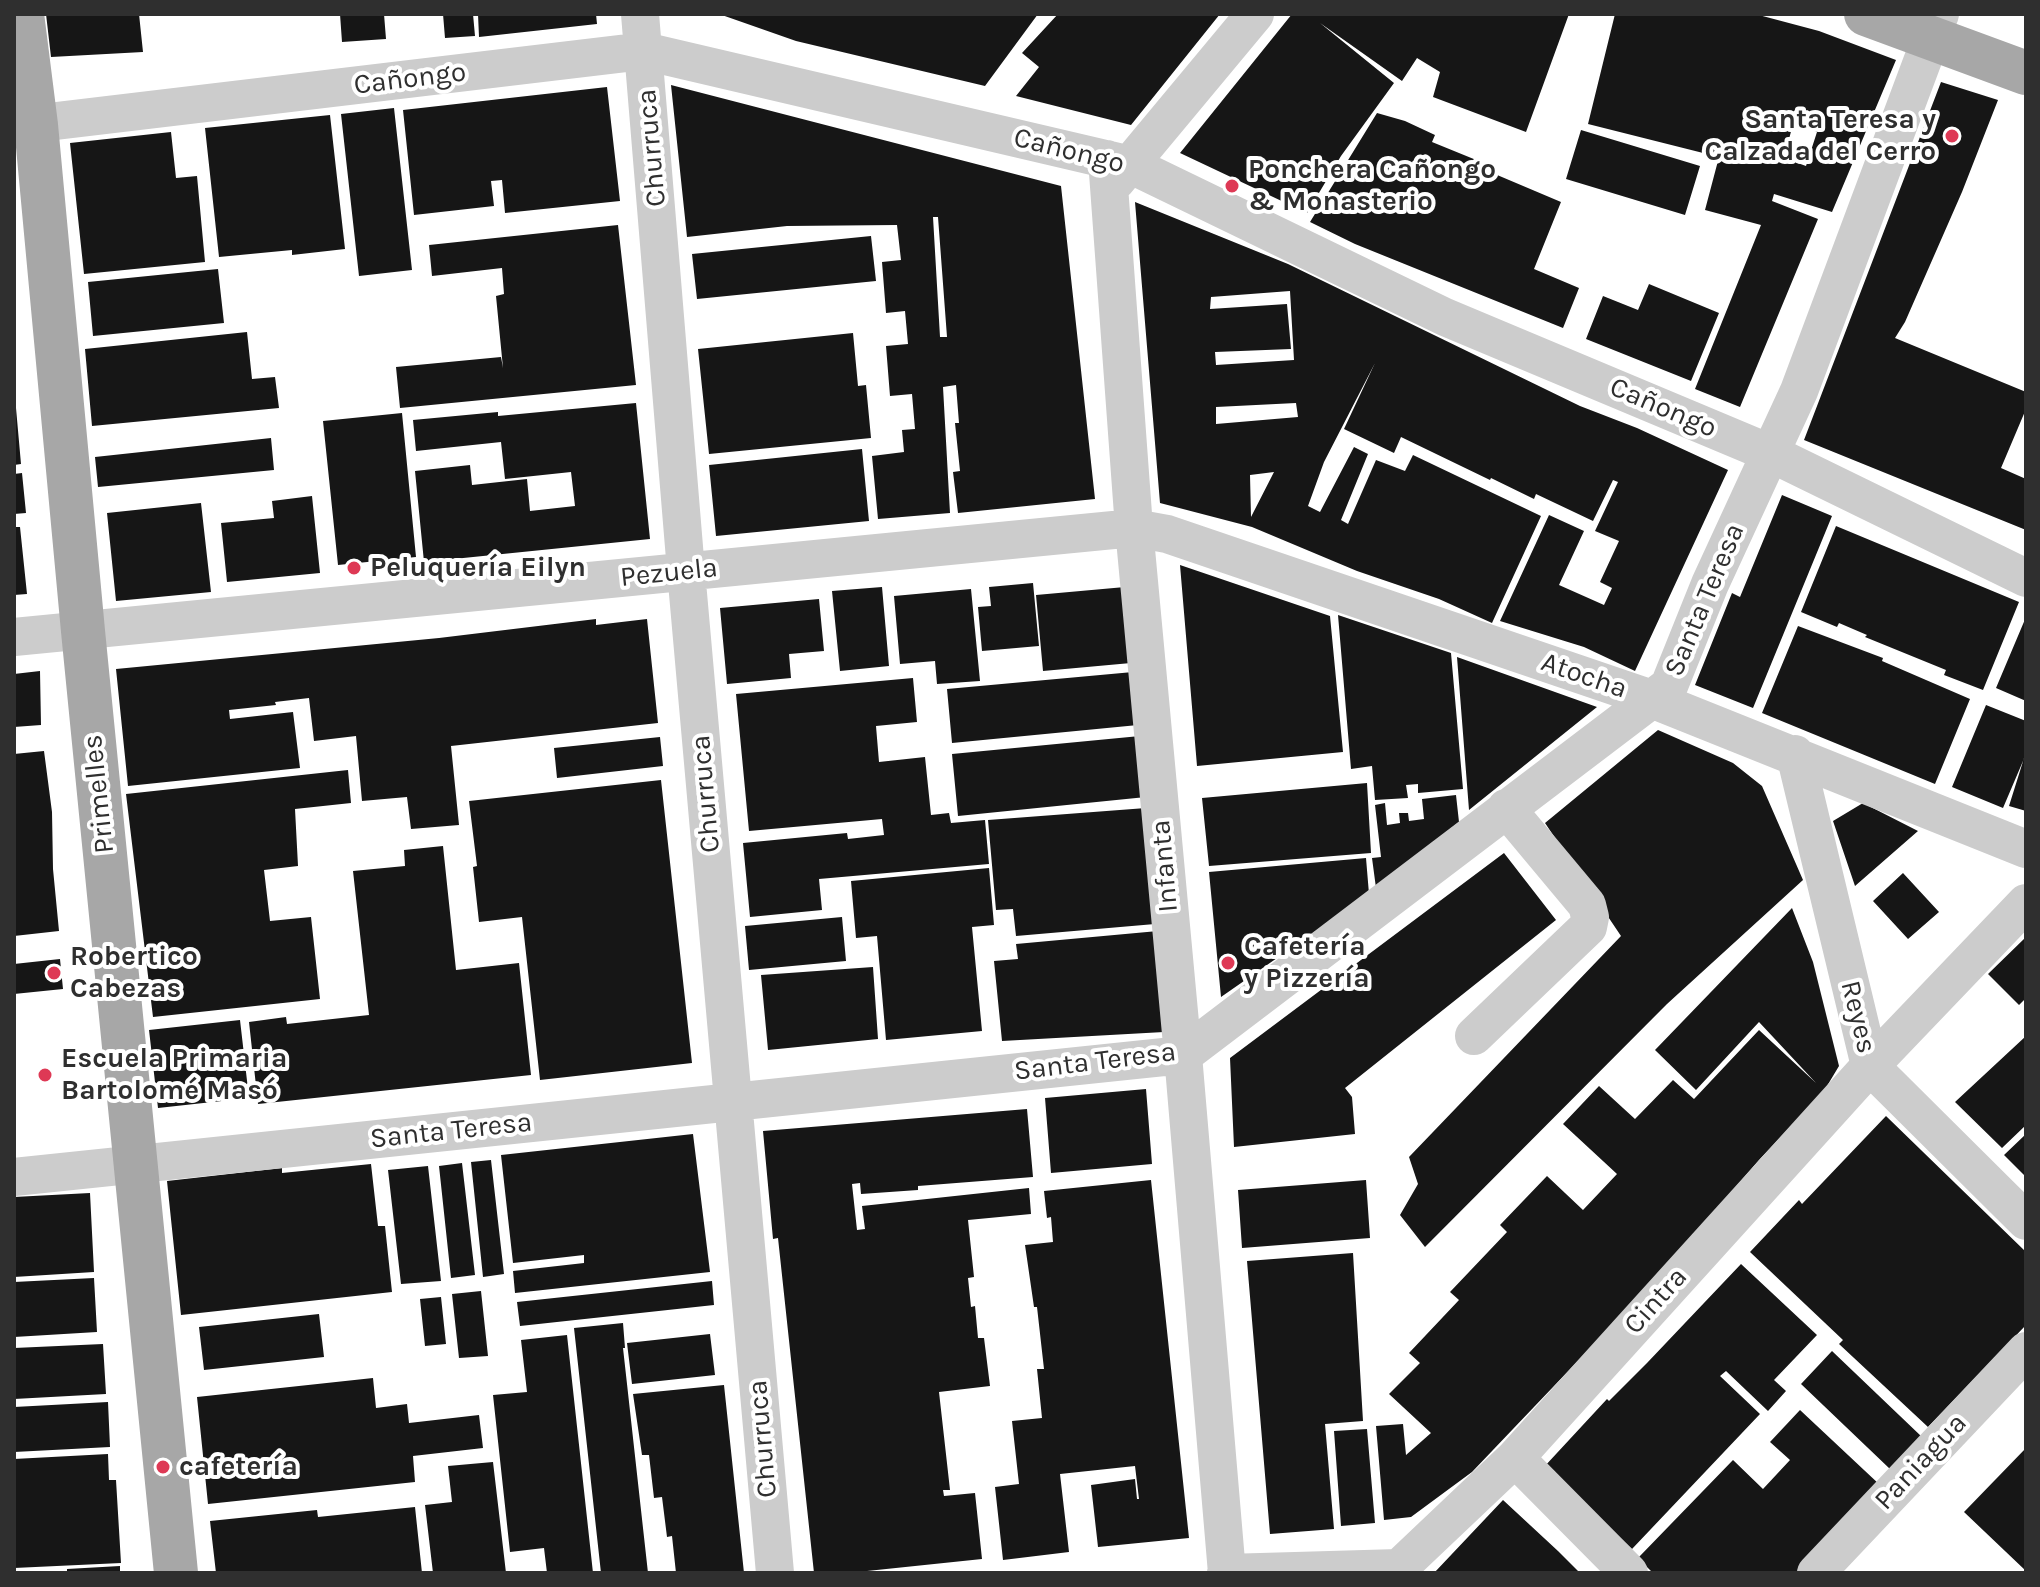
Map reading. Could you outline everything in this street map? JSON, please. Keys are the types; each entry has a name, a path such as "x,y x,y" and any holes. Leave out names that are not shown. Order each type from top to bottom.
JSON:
{"main road":[{"name":"Primelles","path":"22,14 25,126 83,631 176,1573"},
{"path":"1866,14 1936,26 2026,73"}],"street":[{"path":"1116,171 1255,14"},
{"name":"Santa Teresa","path":"14,1177 1183,1055 1663,690 1673,679 1710,584 1772,454 1831,310 1936,26"},
{"name":"Cañongo","path":"25,126 642,32 1116,171 1445,317 1772,454 2026,578"},
{"name":"Churruca","path":"642,32 686,571 775,1573"},
{"name":"Infanta","path":"1116,171 1134,528 1227,1573"},
{"name":"Pezuela","path":"14,637 1134,528"},
{"name":"Atocha","path":"1134,528 1167,534 1649,698 2026,849"},
{"name":"Reyes","path":"1795,754 1870,1066 2026,1221"},
{"path":"1474,1036 1588,927 1590,917 1587,905 1506,808"},
{"name":"Cintra","path":"1227,1573 1399,1568 1515,1458 1870,1066 2026,903"},
{"name":"Paniagua","path":"1816,1573 2026,1351"},
{"path":"1515,1458 1629,1573"}],"building":[{"path":"46,14 139,14 143,52 51,57"},
{"path":"340,14 384,14 386,39 342,42"},
{"path":"443,14 473,14 475,36 445,38"},
{"path":"478,14 596,14 597,24 479,37"},
{"path":"719,14 1038,14 985,86 796,41"},
{"path":"1058,14 1220,14 1131,125 1016,96 1039,67 1022,53"},
{"path":"1292,14 1569,14 1526,132 1433,97 1440,72 1417,58 1402,81 1320,23 1394,83 1341,156 1307,213 1180,153"},
{"path":"1615,14 1755,14 1819,31 1896,60 1832,212 1774,194 1772,201 1818,219 1740,407 1695,389 1761,225 1705,210 1719,157 1588,124","holes":["1793,124 1817,132 1806,166 1784,158"]},
{"path":"1941,82 1998,100 1962,192 1905,322 1895,338 2026,392 2026,409 2001,468 2026,479 2026,530 1804,440"},
{"path":"671,85 1061,186 1095,499 958,513 953,472 960,471 955,423 959,423 956,385 943,387 950,513 878,519 872,456 904,452 902,430 915,429 912,394 890,396 886,346 908,344 905,311 886,313 882,262 901,260 897,225 787,226 687,237","holes":["933,217 938,217 947,337 940,337"]},
{"path":"607,87 620,201 505,213 502,180 491,181 494,206 414,215 403,110"},
{"path":"394,108 412,270 359,276 341,114"},
{"path":"1377,113 1405,121 1435,135 1432,142 1486,164 1483,169 1561,202 1534,269 1579,288 1563,328 1355,244 1310,222"},
{"path":"330,115 345,249 292,255 292,250 219,257 205,128"},
{"path":"1581,130 1700,166 1685,215 1566,179"},
{"path":"171,132 176,178 197,176 205,262 84,274 70,143"},
{"path":"1135,202 1288,264 1580,406 1637,428 1728,470 1635,671 1584,647 1500,621 1549,515 1584,531 1559,585 1604,605 1612,588 1600,582 1619,541 1595,531 1618,482 1613,480 1593,521 1536,494 1534,499 1490,480 1401,437 1394,453 1344,429 1375,363 1324,462 1308,506 1320,512 1354,447 1368,454 1341,520 1348,524 1376,460 1405,471 1413,455 1541,516 1492,623 1439,599 1357,571 1252,527 1160,503","holes":["1290,291 1294,360 1216,365 1215,352 1291,349 1287,304 1210,309 1211,297","1296,403 1298,417 1216,424 1216,407","1274,472 1251,517 1250,475"]},
{"path":"618,225 636,385 400,408 396,367 501,357 503,368 496,296 504,294 502,268 432,276 429,245"},
{"path":"871,236 876,281 697,299 692,254"},
{"path":"218,269 224,323 93,336 88,282"},
{"path":"1649,284 1719,313 1691,381 1586,339 1603,296 1638,310"},
{"path":"247,332 252,379 275,377 279,408 92,426 85,349"},
{"path":"853,333 858,386 866,385 871,438 709,454 698,349"},
{"path":"636,403 650,539 424,562 415,471 470,465 472,485 527,479 530,511 575,506 571,472 505,479 501,442 416,451 413,420 498,412 498,416"},
{"path":"14,409 21,464 14,465"},
{"path":"402,413 416,557 338,565 323,421"},
{"path":"271,438 274,470 98,487 95,457"},
{"path":"862,449 869,521 716,536 709,465"},
{"path":"22,473 26,513 14,514 14,474"},
{"path":"1782,495 1832,516 1753,708 1695,685 1732,593 1740,597"},
{"path":"312,496 320,573 227,582 221,523 274,518 272,501"},
{"path":"201,503 211,592 116,601 107,513"},
{"path":"1836,526 2019,602 1983,690 1944,675 1946,670 1839,623 1837,627 1801,612"},
{"path":"14,527 20,527 27,594 14,595"},
{"path":"1180,565 1330,616 1343,752 1197,766"},
{"path":"1033,583 1039,646 982,651 978,607 991,606 989,587"},
{"path":"882,587 889,666 840,671 832,591"},
{"path":"1125,587 1131,663 1043,671 1036,595"},
{"path":"971,589 980,681 937,684 935,661 900,664 894,596"},
{"path":"819,599 824,651 789,654 791,678 727,684 720,608"},
{"path":"1338,615 1451,653 1463,789 1418,793 1418,784 1406,785 1408,798 1375,800 1372,766 1351,769"},
{"path":"2026,617 2026,701 1996,688"},
{"path":"596,619 596,625 647,619 658,723 451,746 459,825 411,829 407,797 362,801 356,736 314,741 309,698 229,710 230,719 293,712 300,768 128,786 116,669 439,638"},
{"path":"1798,626 1883,658 1882,661 1970,699 1935,784 1762,713"},
{"path":"1457,657 1597,707 1469,810"},
{"path":"40,671 41,725 14,727 14,674"},
{"path":"1133,672 1138,725 952,743 947,689"},
{"path":"913,678 917,722 876,726 879,762 925,757 931,815 949,813 951,823 985,820 989,864 819,879 822,910 750,917 743,843 847,833 848,839 884,835 882,819 749,831 736,694"},
{"path":"1986,705 2026,721 2026,754 2003,808 1952,787"},
{"path":"1658,730 1733,763 1762,786 1803,880 1667,1004 1425,1247 1400,1215 1418,1184 1409,1157 1621,936 1545,823"},
{"path":"1140,736 1146,797 958,816 952,754"},
{"path":"660,737 663,766 557,778 554,748"},
{"path":"44,751 52,812 59,931 14,936 14,754"},
{"path":"2026,755 2026,811 2009,806"},
{"path":"348,770 351,803 295,809 298,866 264,870 270,921 311,917 320,999 153,1017 126,794"},
{"path":"661,780 692,1063 540,1080 522,917 479,922 473,867 477,866 469,801"},
{"path":"1367,783 1371,853 1209,866 1202,798"},
{"path":"1456,795 1459,822 1376,888 1372,858 1381,857 1375,805 1385,803 1387,825 1400,823 1399,813 1408,813 1409,821 1424,819 1422,799"},
{"path":"1863,803 1918,831 1855,886 1833,821"},
{"path":"1146,808 1155,924 1016,936 1013,909 996,910 988,820"},
{"path":"443,846 456,970 519,963 531,1075 258,1104 249,1022 286,1017 287,1024 369,1015 353,871 405,866 404,850"},
{"path":"1504,853 1556,920 1345,1088 1352,1097 1355,1134 1234,1147 1230,1058"},
{"path":"1366,858 1369,894 1221,997 1209,872"},
{"path":"989,868 994,925 972,927 982,1031 886,1040 877,936 856,938 851,881"},
{"path":"1903,873 1939,912 1908,939 1873,901"},
{"path":"1792,908 1813,962 1839,1066 1824,1091 1759,1160 1656,1279 1472,1472 1411,1517 1384,1520 1376,1426 1403,1424 1406,1455 1431,1433 1389,1394 1420,1363 1409,1353 1459,1300 1450,1292 1507,1232 1500,1225 1547,1176 1583,1210 1617,1174 1563,1124 1599,1086 1635,1119 1673,1080 1694,1099 1759,1030 1816,1083 1759,1022 1696,1090 1655,1050"},
{"path":"842,917 846,961 749,970 745,926"},
{"path":"1158,931 1164,1032 1002,1041 994,961 1018,959 1016,944"},
{"path":"2026,937 2026,998 2019,1005 1988,974"},
{"path":"60,959 63,989 14,994 14,964"},
{"path":"873,967 878,1039 768,1050 761,975"},
{"path":"240,1020 249,1098 158,1108 149,1030"},
{"path":"2026,1036 2026,1125 2002,1148 1955,1102"},
{"path":"1146,1089 1152,1164 1051,1173 1045,1098"},
{"path":"1027,1109 1033,1177 861,1194 860,1183 852,1184 857,1230 865,1229 862,1206 1029,1188 1031,1214 968,1220 974,1277 968,1278 971,1307 975,1306 978,1338 984,1338 990,1386 939,1392 950,1490 943,1490 944,1496 975,1493 982,1559 848,1573 814,1573 778,1238 773,1239 763,1131"},
{"path":"1886,1116 2026,1252 2026,1325 1928,1427 1839,1344 1843,1340 1750,1252 1799,1200 1802,1204"},
{"path":"693,1134 710,1272 515,1293 513,1271 584,1263 584,1255 513,1263 501,1155"},
{"path":"2026,1134 2026,1177 2004,1155"},
{"path":"491,1160 504,1274 483,1277 471,1162"},
{"path":"462,1163 475,1275 451,1278 439,1166"},
{"path":"371,1164 378,1226 385,1226 392,1292 181,1315 167,1181 282,1168 282,1173"},
{"path":"428,1166 441,1281 401,1284 388,1170"},
{"path":"1151,1180 1189,1538 1098,1547 1091,1485 1135,1479 1139,1499 1135,1466 1060,1474 1069,1552 1003,1560 995,1487 1019,1484 1012,1421 1042,1418 1037,1369 1044,1369 1037,1307 1034,1307 1025,1245 1053,1242 1044,1191"},
{"path":"1366,1180 1370,1238 1242,1248 1238,1190"},
{"path":"90,1193 94,1272 14,1277 14,1197"},
{"path":"1353,1253 1363,1421 1325,1424 1334,1529 1270,1534 1247,1261"},
{"path":"1741,1264 1817,1335 1774,1380 1786,1391 1768,1411 1726,1371 1720,1376 1760,1414 1632,1549 1544,1467"},
{"path":"94,1278 97,1332 14,1337 14,1282"},
{"path":"712,1281 714,1305 520,1326 517,1302"},
{"path":"481,1291 488,1356 459,1358 452,1294"},
{"path":"441,1297 446,1344 425,1346 420,1299"},
{"path":"319,1314 324,1357 204,1370 199,1327"},
{"path":"623,1323 623,1348 648,1573 601,1573 574,1328"},
{"path":"710,1334 715,1375 632,1384 627,1343"},
{"path":"567,1335 593,1573 547,1573 544,1548 510,1552 493,1395 527,1392 521,1340"},
{"path":"103,1344 106,1394 14,1399 14,1348"},
{"path":"1832,1351 1922,1437 1890,1469 1801,1384"},
{"path":"373,1378 376,1408 407,1404 409,1423 479,1415 483,1448 413,1456 415,1482 208,1504 197,1397"},
{"path":"724,1385 744,1573 676,1573 672,1536 667,1537 662,1497 654,1498 649,1455 642,1455 633,1394"},
{"path":"108,1402 110,1447 14,1452 14,1407"},
{"path":"1800,1410 1880,1485 1796,1573 1653,1573 1638,1558 1733,1460 1763,1489 1790,1460 1770,1442"},
{"path":"1367,1429 1375,1523 1341,1526 1334,1431"},
{"path":"2026,1448 2026,1571 1964,1512"},
{"path":"108,1454 109,1480 116,1480 121,1563 14,1568 14,1459"},
{"path":"493,1462 506,1573 433,1573 425,1505 452,1502 448,1466"},
{"path":"1503,1500 1558,1551 1580,1573 1434,1573"},
{"path":"415,1507 422,1573 216,1573 210,1521 317,1510 318,1517"},
{"path":"120,1566 120,1573 67,1573 67,1569"}],"place":[{"name":"Santa Teresa y Calzada del Cerro","path":"1952,136"},
{"name":"Ponchera Cañongo & Monasterio","path":"1232,186"},
{"name":"Peluquería Eilyn","path":"354,568"},
{"name":"Cafetería y Pizzería","path":"1228,963"},
{"name":"Robertico Cabezas","path":"54,973"},
{"name":"Escuela Primaria Bartolomé Masó","path":"45,1075"},
{"name":"cafetería","path":"163,1467"}]}
